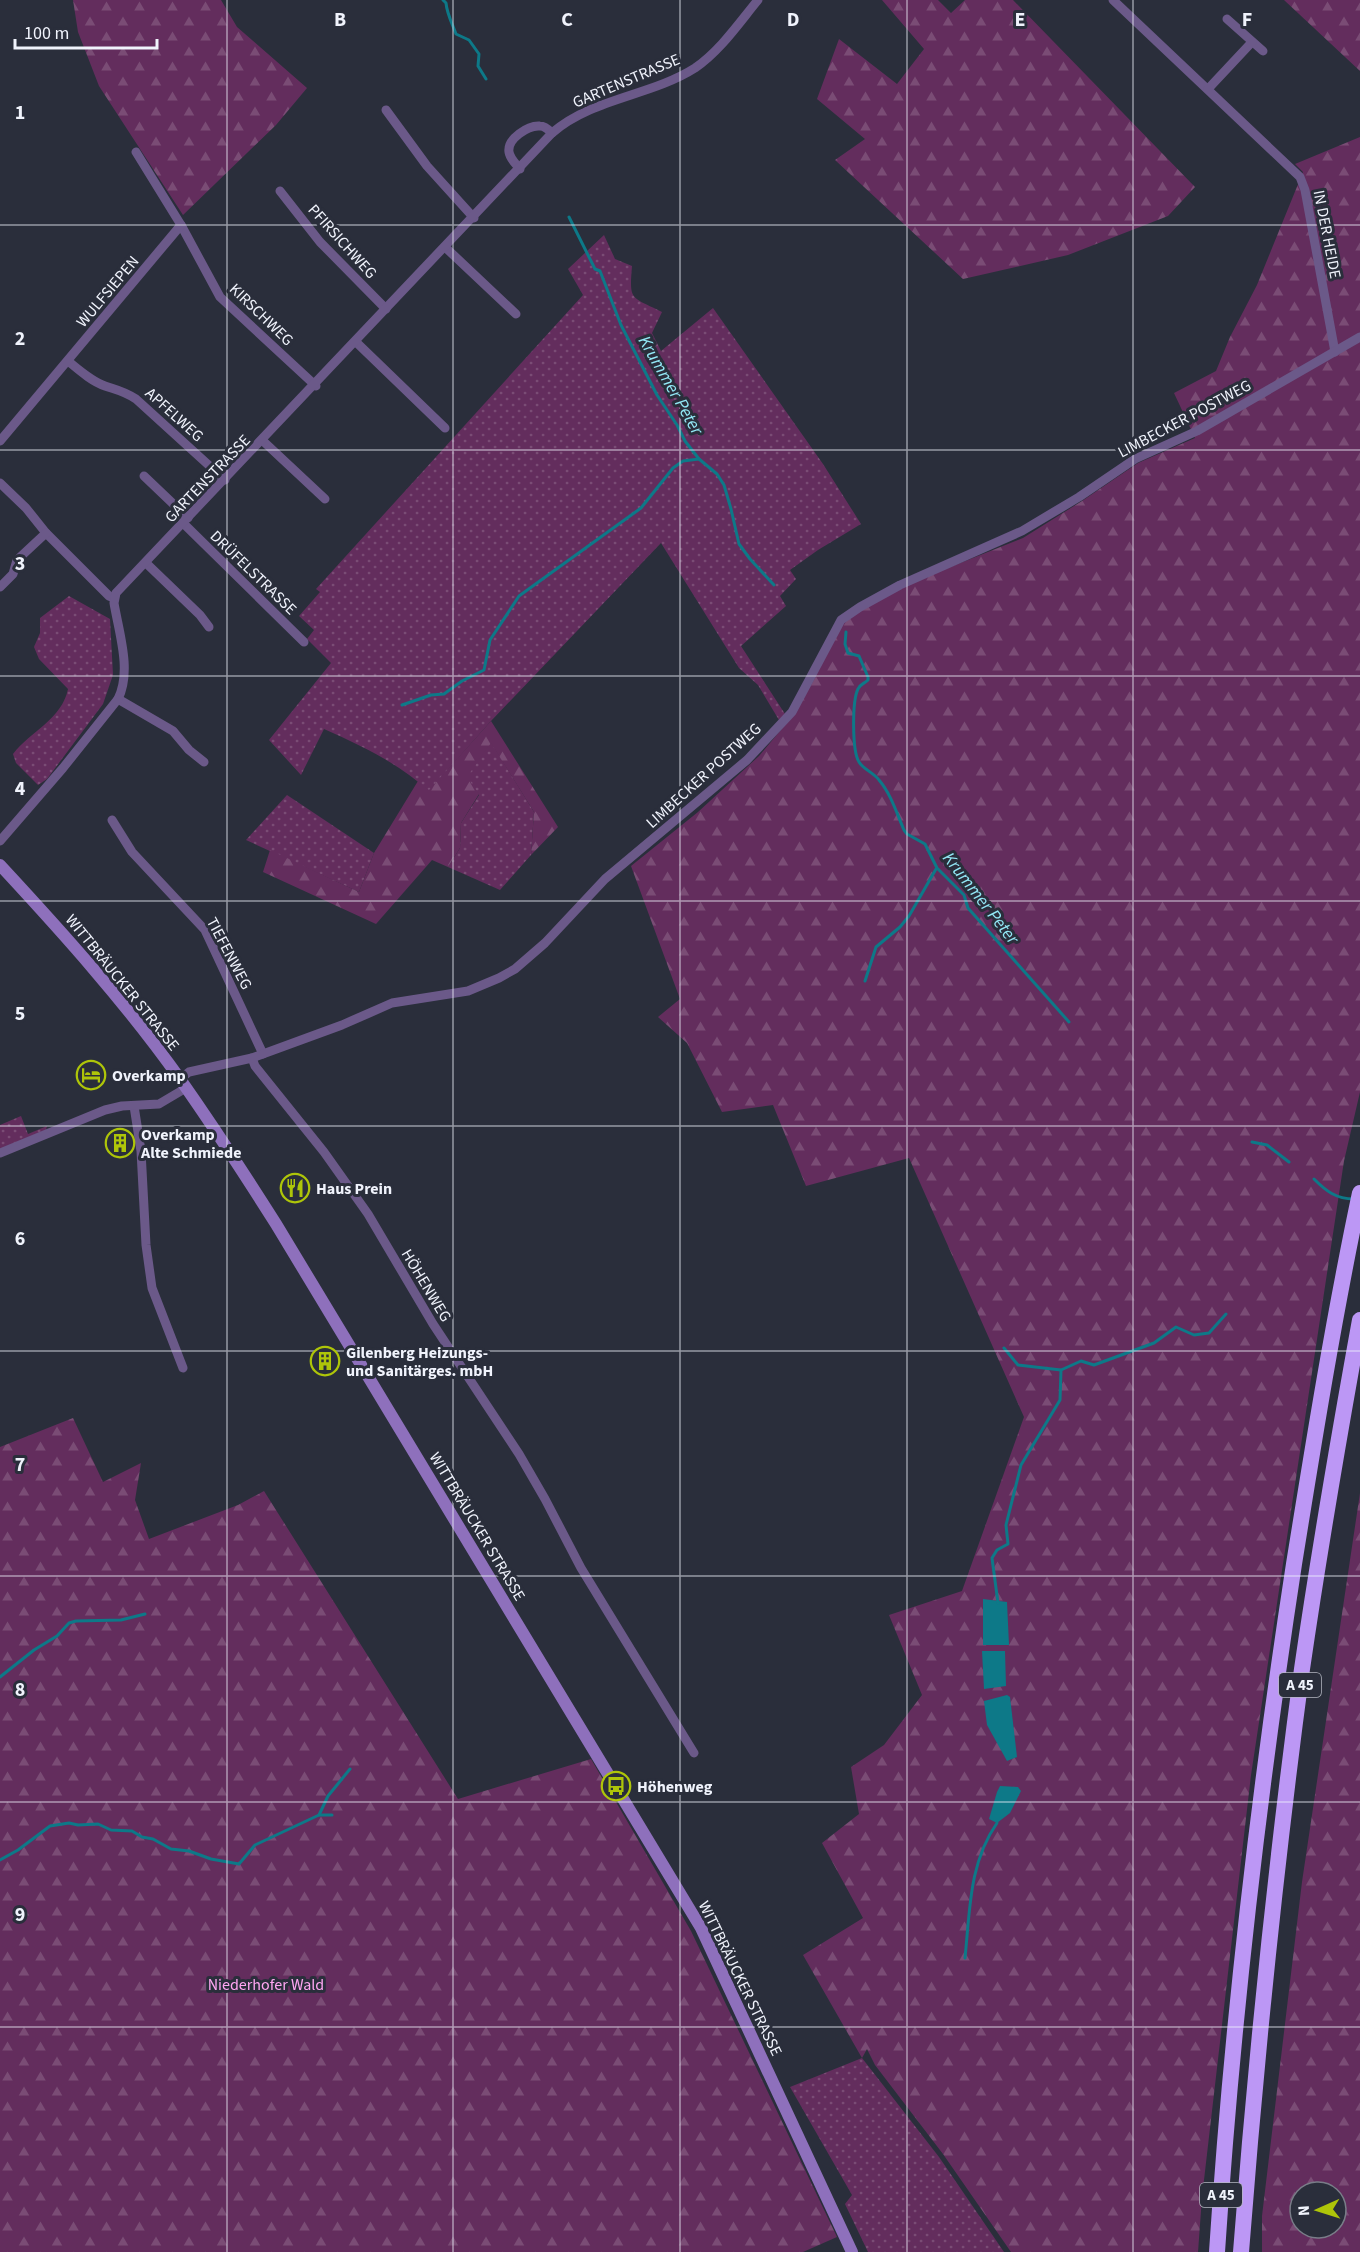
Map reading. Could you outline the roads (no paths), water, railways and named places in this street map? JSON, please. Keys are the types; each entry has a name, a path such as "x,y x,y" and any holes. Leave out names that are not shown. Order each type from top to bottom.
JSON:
{"highway":[{"name":"A 45","path":"1217,2252 1246,1929 1269,1739 1310,1463 1360,1193"},
{"name":"A 45","path":"1241,2252 1257,2053 1287,1787 1320,1554 1360,1320"}],"main road":[{"name":"WITTBRÄUCKER STRASSE","path":"0,865 116,996 183,1083 276,1224 701,1928 852,2252"}],"street":[{"name":"GARTENSTRASSE","path":"114,598 552,134 563,124 575,118 653,88 695,68 723,42 758,0"},
{"name":"IN DER HEIDE","path":"1113,0 1300,177 1305,190 1335,352"},
{"path":"1227,19 1263,51"},
{"path":"1208,89 1252,42"},
{"path":"386,110 427,166 474,218"},
{"path":"520,169 509,154 514,138 536,126 545,128 552,134"},
{"path":"136,152 181,225"},
{"name":"PFIRSICHWEG","path":"280,191 320,242 386,309"},
{"name":"WULFSIEPEN","path":"0,441 181,225"},
{"name":"KIRSCHWEG","path":"181,225 220,297 315,386"},
{"path":"446,248 516,314"},
{"name":"LIMBECKER POSTWEG","path":"0,1153 105,1110 159,1104 183,1083 189,1072 252,1058 342,1025 385,1006 468,991 515,969 546,943 605,879 747,760 792,712 841,620 900,585 1022,531 1079,497 1135,459 1197,431 1360,337"},
{"path":"356,342 445,428"},
{"name":"APFELWEG","path":"68,361 91,379 124,391 136,399 225,480"},
{"path":"263,441 325,499"},
{"name":"DRÜFELSTRASSE","path":"144,476 304,642"},
{"path":"0,483 26,508 46,533 114,598 125,672 123,691 118,699 0,841"},
{"path":"0,587 13,574 17,560 46,533"},
{"path":"146,563 200,615 209,627"},
{"path":"118,699 173,731 189,750 204,762"},
{"name":"TIEFENWEG","path":"112,820 132,852 205,930 263,1054"},
{"name":"HÖHENWEG","path":"252,1058 368,1214 433,1324 519,1454 581,1568 694,1753"},
{"path":"134,1106 141,1151 146,1245 152,1288 183,1368"}],"water":[{"path":"983,1599 1007,1602 1009,1645 983,1645"},
{"path":"982,1651 1005,1651 1006,1686 984,1689"},
{"path":"1007,1695 1010,1697 1017,1757 1007,1761 987,1725 984,1701"},
{"path":"1000,1786 1018,1787 1021,1791 1010,1813 997,1823 989,1819"}],"waterway":[{"name":"Krummer Peter","path":"443,0 456,34 469,40 479,54 478,66 486,79"},
{"name":"Krummer Peter","path":"569,217 595,269 600,271 621,325 657,395 685,441 699,459 717,474 724,485 739,544 774,585"},
{"path":"402,705 431,695 444,694 462,681 484,670 490,640 519,596 641,508 673,468 683,461 699,459"},
{"name":"Krummer Peter","path":"846,632 845,644 848,653 859,656 868,677 868,680 858,689 855,704 854,737 859,762 883,786 907,834 925,844 937,868 964,895 968,908 1069,1022"},
{"path":"865,981 876,947 900,927 909,916 936,869"},
{"path":"1252,1142 1267,1145 1289,1162"},
{"path":"1314,1179 1332,1194 1354,1199"},
{"path":"998,1603 992,1558 997,1550 1008,1544 1006,1525 1021,1465 1060,1400 1061,1370 1081,1361 1094,1365 1154,1343 1176,1327 1194,1335 1209,1333 1226,1314"},
{"path":"1004,1348 1018,1365 1061,1370"},
{"path":"0,1677 34,1650 57,1636 69,1623 121,1620 145,1614"},
{"path":"0,1860 18,1850 50,1826 69,1823 98,1824 111,1830 132,1831 171,1849 189,1851 211,1859 239,1864 255,1845 319,1815 328,1796 350,1769"},
{"path":"319,1815 332,1815"},
{"path":"965,1958 972,1888 976,1871 981,1854 997,1823"}],"place":[{"name":"Overkamp","path":"91,1075"},
{"name":"Overkamp Alte Schmiede","path":"120,1143"},
{"name":"Haus Prein","path":"295,1188"},
{"name":"Gilenberg Heizungs- und Sanitärges. mbH","path":"325,1361"},
{"name":"Höhenweg","path":"616,1786"}],"park label":[{"name":"Niederhofer Wald","path":"266,1984"}]}
